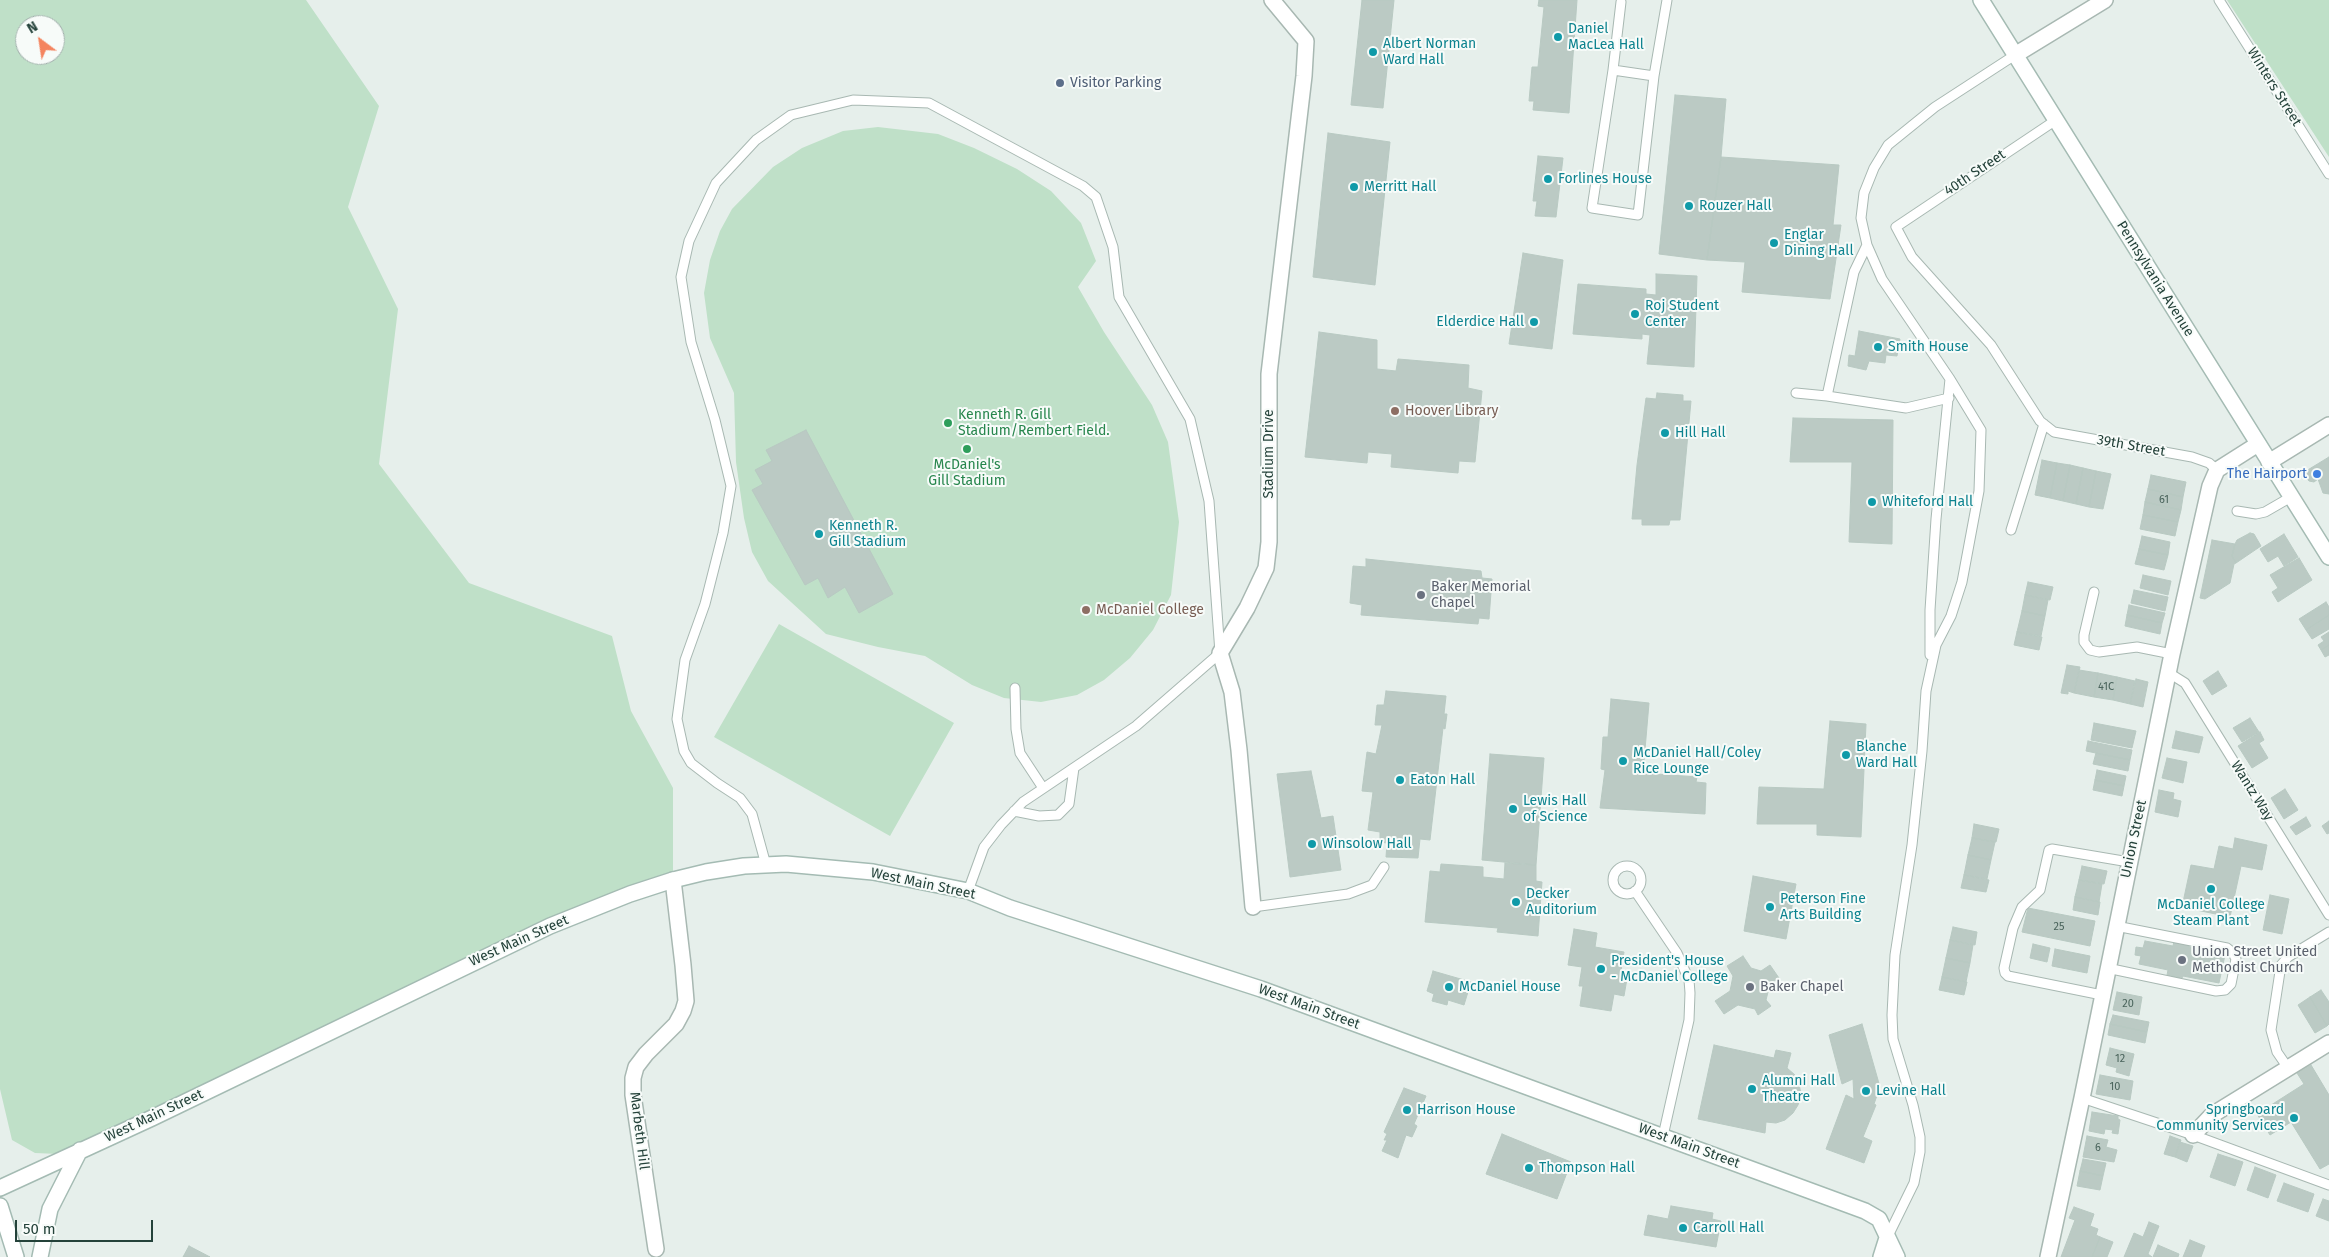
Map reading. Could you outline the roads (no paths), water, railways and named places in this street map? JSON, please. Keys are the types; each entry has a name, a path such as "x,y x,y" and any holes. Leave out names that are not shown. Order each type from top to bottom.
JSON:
{"street":[{"name":"Stadium Drive","path":"1220,653 1247,608 1266,568 1269,542 1269,374 1304,76 1306,41 1272,0"},
{"name":"Pennsylvania Avenue","path":"1981,0 2329,558"},
{"path":"2015,55 2105,0"},
{"path":"2269,462 2329,425"},
{"path":"2216,470 2258,444"},
{"name":"Union Street","path":"2048,1257 2172,654 2210,486 2216,470"},
{"path":"1220,653 1232,692 1240,750 1253,907"},
{"name":"West Main Street","path":"0,1188 550,926 630,894 673,880 706,872 786,864 849,869 968,891 1010,908 1261,989 1874,1215 1883,1226 1897,1257"},
{"name":"Marbeth Hill","path":"656,1249 633,1095 633,1078 636,1067 646,1054 676,1024 686,1001 684,965 673,880"},
{"path":"2193,1135 2212,1115 2329,1043"},
{"path":"40,1257 50,1209 80,1150"},
{"path":"0,1206 16,1257"},
{"path":"1881,1257 1887,1238"}],"lane":[{"path":"1621,2 1613,70 1592,208 1638,216 1654,76 1667,0"},
{"name":"Winters Street","path":"2219,0 2329,174"},
{"path":"1887,1238 1914,1183 1920,1152 1920,1137 1913,1105 1893,1039 1892,1015 1895,955 1912,845 1926,691 1936,645 1951,616 1962,582 1979,491 1981,430 1950,378 1882,279 1867,245 1861,218 1864,193 1874,168 1888,145 1935,107 2015,55"},
{"path":"1613,70 1654,76"},
{"path":"766,865 752,814 740,798 691,763 684,751 677,719 685,660 705,604 723,533 731,486 715,420 691,342 681,277 689,241 716,183 756,140 792,115 853,100 929,103 1082,186 1096,197 1113,247 1118,297 1190,419 1209,501 1220,653 1136,726 1043,788 1014,811 984,847 968,891"},
{"name":"40th Street","path":"2044,424 2040,421 1991,345 1912,257 1896,227 2056,120"},
{"path":"1827,396 1854,272 1867,245"},
{"path":"1930,668 1930,610 1936,520 1950,398 1950,378"},
{"path":"1796,393 1906,408 1950,398"},
{"path":"2011,530 2044,424"},
{"name":"39th Street","path":"2044,424 2054,432 2192,457 2209,463 2216,470"},
{"path":"2237,511 2256,514 2265,512 2291,497"},
{"path":"2094,592 2084,635 2084,642 2090,650 2098,652 2138,647 2172,654"},
{"name":"Wantz Way","path":"2169,673 2185,683 2329,915"},
{"path":"1015,688 1016,729 1020,752 1043,788"},
{"path":"1014,811 1039,816 1058,815 1069,804 1074,768"},
{"path":"2102,994 2008,976 2004,973 2004,968 2013,928 2022,907 2040,890 2049,850 2129,862"},
{"path":"1253,907 1348,894 1372,884 1384,867"},
{"path":"1635,892 1677,953 1688,980 1690,993 1689,1020 1663,1136"},
{"path":"2107,968 2221,992 2230,986 2233,976 2236,959 2227,948 2116,926"},
{"path":"2288,1068 2278,1052 2271,1030 2281,966 2288,957 2329,932"},
{"path":"2082,1098 2193,1135 2329,1185"}],"place":[{"name":"Daniel MacLea Hall","path":"1558,37"},
{"name":"Albert Norman Ward Hall","path":"1373,52"},
{"name":"Visitor Parking","path":"1060,83"},
{"name":"Forlines House","path":"1548,179"},
{"name":"Merritt Hall","path":"1354,187"},
{"name":"Rouzer Hall","path":"1689,206"},
{"name":"Englar Dining Hall","path":"1774,243"},
{"name":"Roj Student Center","path":"1635,314"},
{"name":"Elderdice Hall","path":"1534,322"},
{"name":"Smith House","path":"1878,347"},
{"name":"Hoover Library","path":"1395,411"},
{"name":"Kenneth R. Gill Stadium/Rembert Field.","path":"948,423"},
{"name":"Hill Hall","path":"1665,433"},
{"name":"McDaniel's Gill Stadium","path":"967,449"},
{"name":"The Hairport","path":"2317,474"},
{"name":"Whiteford Hall","path":"1872,502"},
{"name":"Kenneth R. Gill Stadium","path":"819,534"},
{"name":"Baker Memorial Chapel","path":"1421,595"},
{"name":"McDaniel College","path":"1086,610"},
{"name":"Blanche Ward Hall","path":"1846,755"},
{"name":"McDaniel Hall/Coley Rice Lounge","path":"1623,761"},
{"name":"Eaton Hall","path":"1400,780"},
{"name":"Lewis Hall of Science","path":"1513,809"},
{"name":"Winsolow Hall","path":"1312,844"},
{"name":"McDaniel College Steam Plant","path":"2211,889"},
{"name":"Decker Auditorium","path":"1516,902"},
{"name":"Peterson Fine Arts Building","path":"1770,907"},
{"name":"Union Street United Methodist Church","path":"2182,960"},
{"name":"President's House - McDaniel College","path":"1601,969"},
{"name":"McDaniel House","path":"1449,987"},
{"name":"Baker Chapel","path":"1750,987"},
{"name":"Alumni Hall Theatre","path":"1752,1089"},
{"name":"Levine Hall","path":"1866,1091"},
{"name":"Harrison House","path":"1407,1110"},
{"name":"Springboard Community Services","path":"2294,1118"},
{"name":"Thompson Hall","path":"1529,1168"},
{"name":"Carroll Hall","path":"1683,1228"}]}
